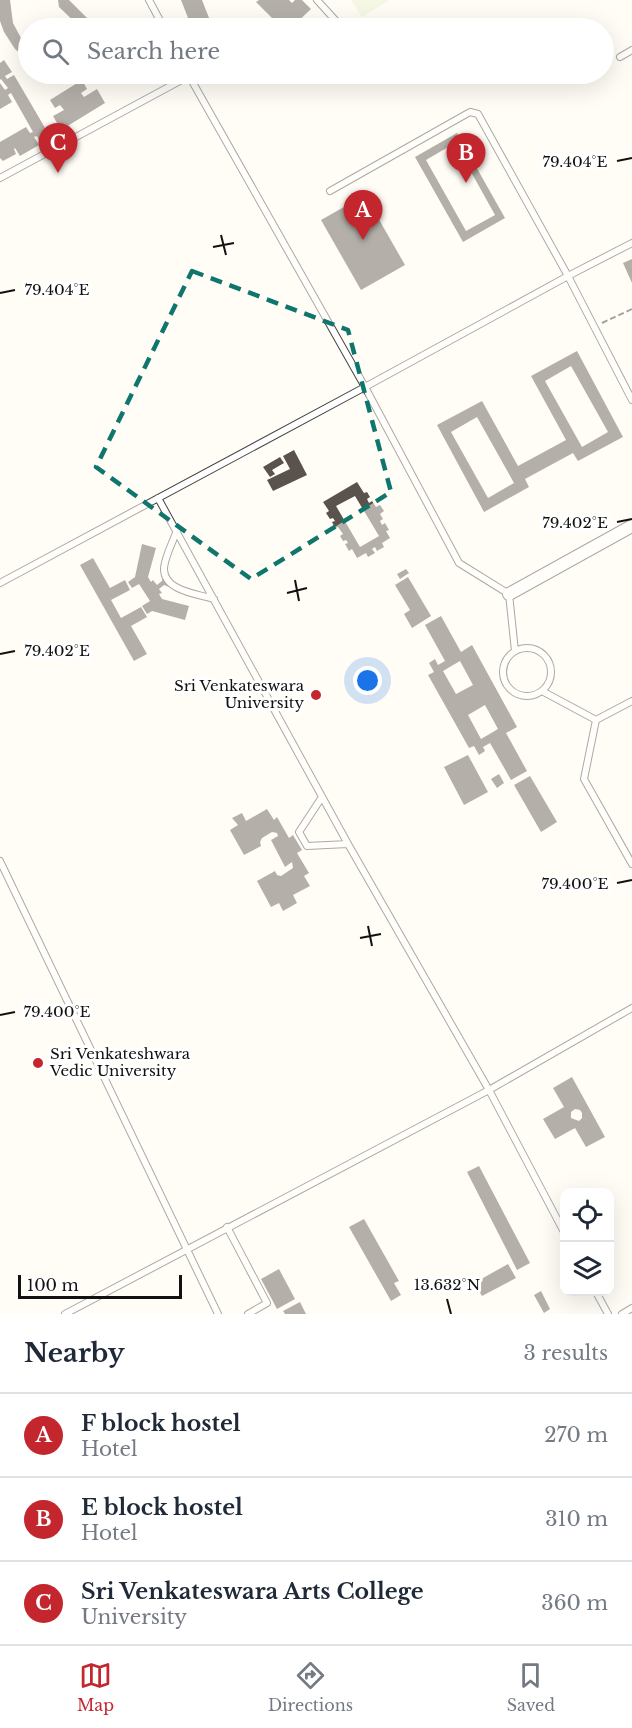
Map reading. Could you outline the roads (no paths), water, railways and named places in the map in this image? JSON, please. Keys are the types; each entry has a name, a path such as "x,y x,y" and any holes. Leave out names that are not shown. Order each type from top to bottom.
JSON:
{"street":[{"path":"509,594 632,526"}],"lane":[{"path":"149,0 159,18"},
{"path":"317,0 333,18"},
{"path":"620,57 632,50"},
{"path":"0,178 171,84"},
{"path":"195,84 365,387 459,563 509,594 515,651"},
{"path":"330,191 470,112 478,114 568,276 632,400"},
{"path":"0,583 632,243"},
{"path":"158,498 348,844 489,1090 560,1224"},
{"path":"177,531 164,568 168,580 175,588 214,599"},
{"path":"530,648 544,655 551,670 550,678 542,691 527,697 519,696 507,686 503,679 504,663 515,651 530,648"},
{"path":"542,691 596,720"},
{"path":"596,720 632,701"},
{"path":"596,720 584,779 632,864"},
{"path":"322,797 299,832 307,846 348,844"},
{"path":"0,861 218,1314"},
{"path":"65,1314 489,1090 632,1008"},
{"path":"227,1227 267,1303 248,1314"},
{"path":"598,1296 608,1314"},
{"path":"622,1314 632,1308"}],"place":[{"name":"Sri Venkateswara Arts College","path":"58,173"},
{"name":"E block hostel","path":"466,183"},
{"name":"F block hostel","path":"363,240"},
{"name":"Sri Venkateswara University","path":"316,695"},
{"name":"Sri Venkateshwara Vedic University","path":"38,1063"}]}
